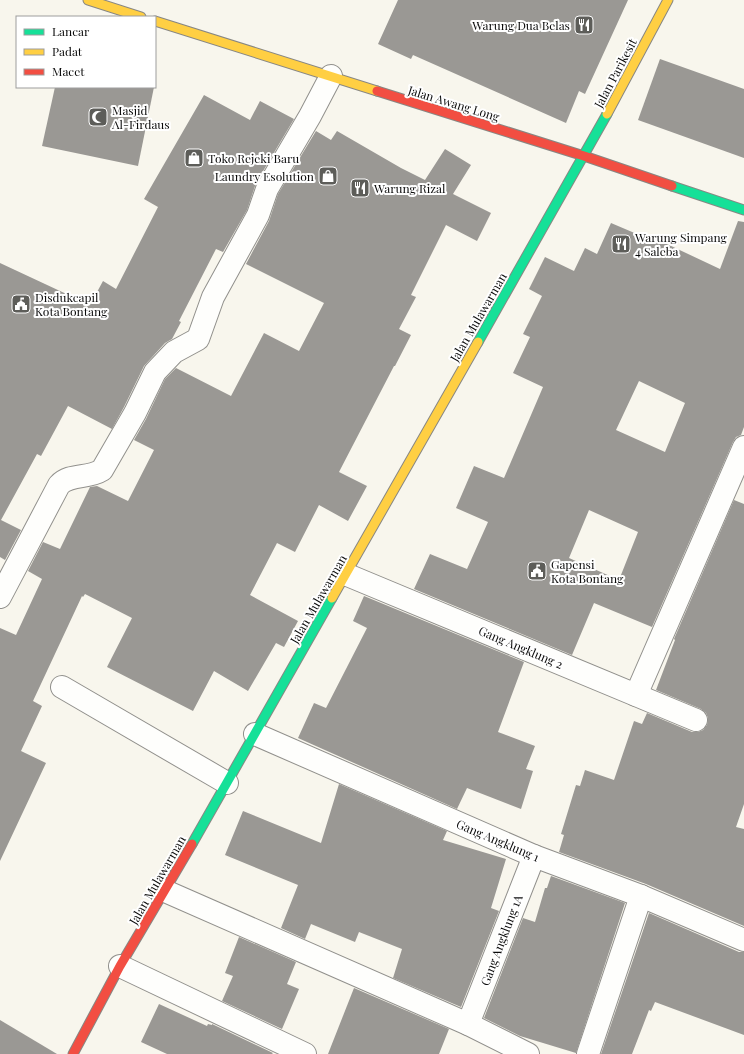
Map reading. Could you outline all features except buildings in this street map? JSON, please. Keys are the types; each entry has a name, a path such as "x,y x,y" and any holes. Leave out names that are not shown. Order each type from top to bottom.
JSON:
{"street":[{"path":"88,0 138,16"},
{"name":"Jalan Parikesit","path":"584,156 668,0"},
{"name":"Jalan Awang Long","path":"156,21 584,156 744,210"},
{"path":"0,597 59,485 64,480 69,478 96,475 102,470 135,412 155,372 174,352 198,339 213,297 258,215 267,189 310,116 331,76"},
{"name":"Jalan Mulawarman","path":"73,1054 120,966 227,783 584,156"},
{"path":"636,695 744,447"},
{"name":"Gang Angklung 2","path":"346,574 696,720"},
{"path":"62,687 227,783"},
{"name":"Gang Angklung 1","path":"254,734 534,856 641,896 744,940"},
{"name":"Gang Angklung 1A","path":"468,1024 534,856"},
{"path":"165,891 468,1024 528,1054"},
{"path":"588,1054 641,896"},
{"path":"120,966 306,1054"}],"traffic: fast":[{"path":"478,342 607,114"},
{"path":"672,186 744,210"},
{"path":"192,844 332,598"}],"traffic: slow":[{"path":"88,0 138,16"},
{"path":"607,114 668,0"},
{"path":"156,21 377,91"},
{"path":"332,598 478,342"}],"traffic: jam":[{"path":"377,91 584,156 672,186"},
{"path":"73,1054 120,966 192,844"}],"place":[{"name":"Warung Dua Belas","path":"584,25"},
{"name":"Masjid Al-Firdaus","path":"98,117"},
{"name":"Toko Rejeki Baru","path":"194,158"},
{"name":"Laundry Esolution","path":"328,176"},
{"name":"Warung Rizal","path":"360,188"},
{"name":"Warung Simpang 4 Saleba","path":"621,244"},
{"name":"Disdukcapil Kota Bontang","path":"21,304"},
{"name":"Gapensi Kota Bontang","path":"537,571"}]}
